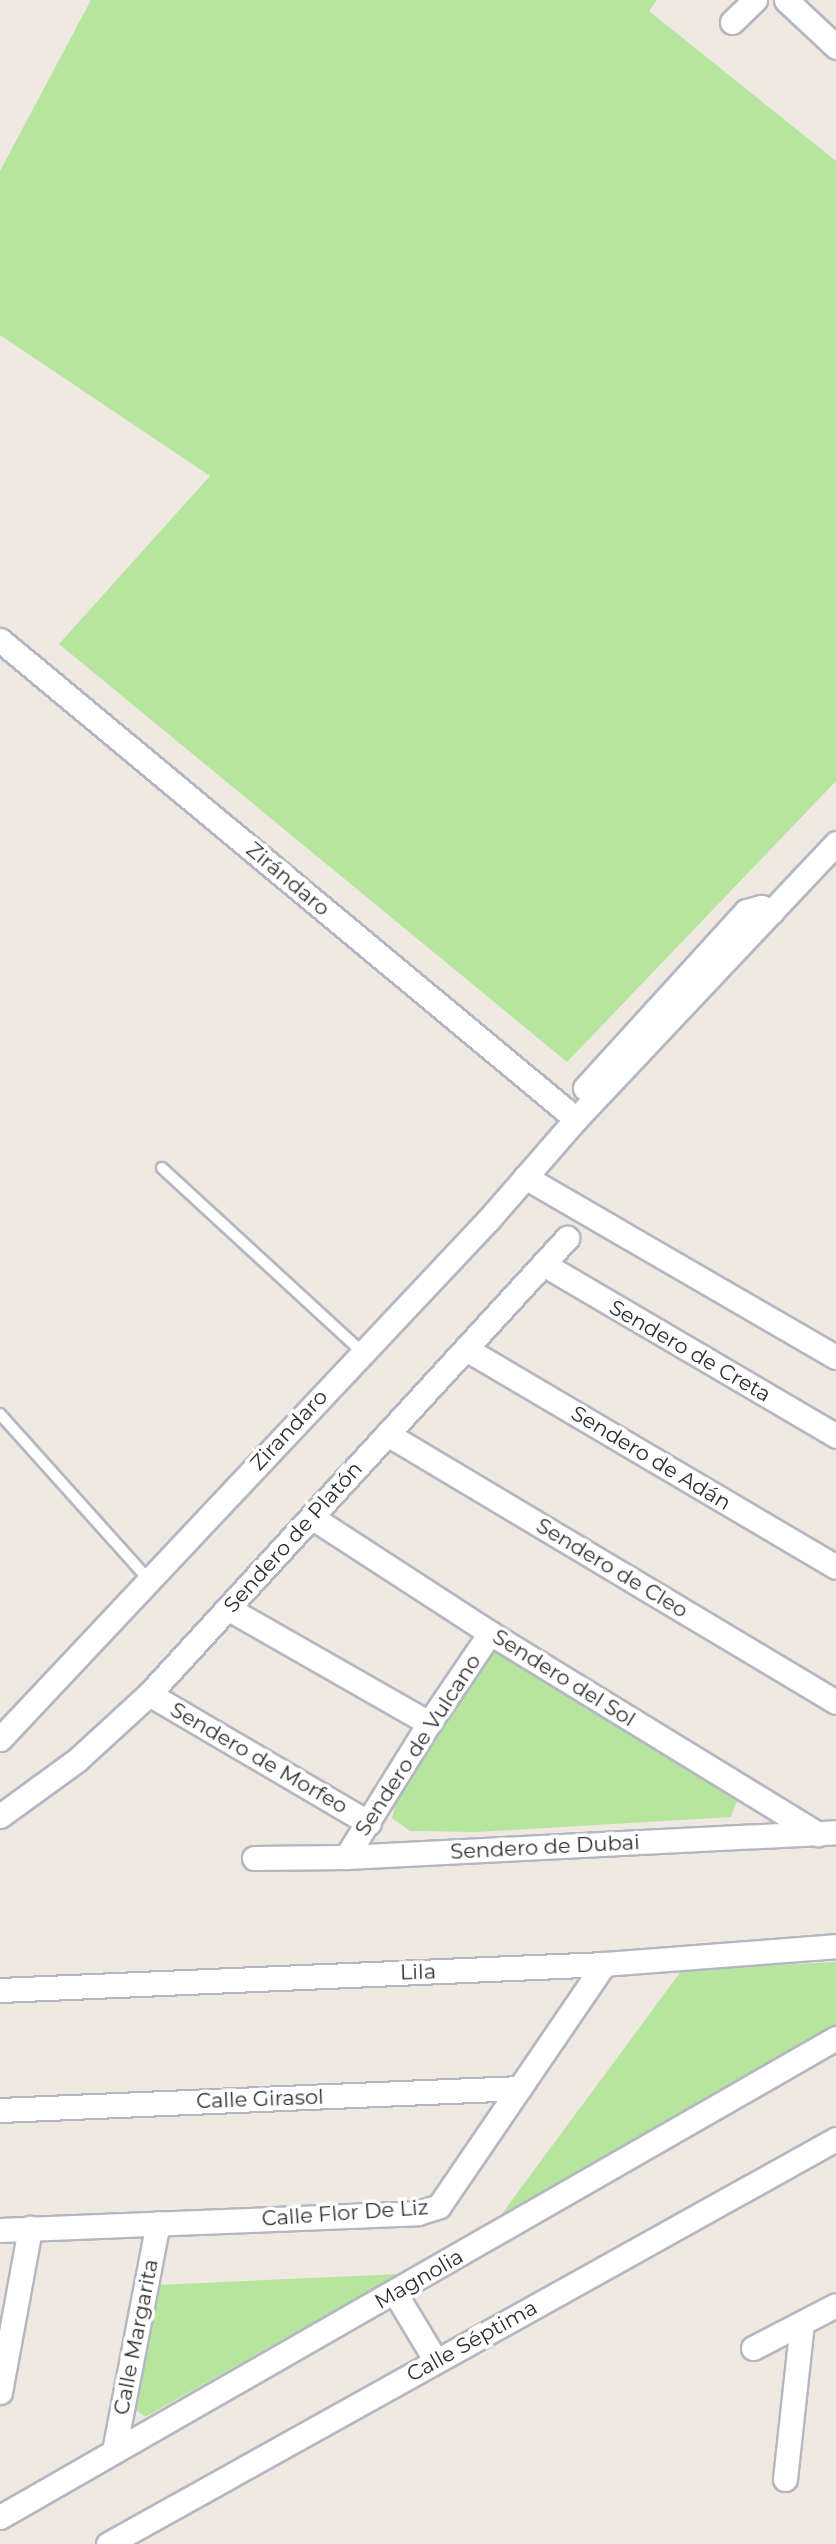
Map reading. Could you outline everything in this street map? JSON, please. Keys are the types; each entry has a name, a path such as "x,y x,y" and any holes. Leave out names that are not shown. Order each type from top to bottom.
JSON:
{"street":[{"path":"732,22 755,0"},
{"path":"786,0 836,47"},
{"name":"Zirándaro","path":"0,640 570,1115"},
{"name":"Zirandaro","path":"0,1739 525,1177 570,1115 746,911 761,907 772,912 836,843"},
{"path":"525,1177 836,1357"},
{"name":"Sendero de Platón","path":"0,1816 77,1760 149,1694 568,1238"},
{"name":"Sendero de Creta","path":"544,1265 836,1436"},
{"name":"Sendero de Adán","path":"466,1349 836,1567"},
{"name":"Sendero de Cleo","path":"387,1434 836,1702"},
{"name":"Sendero del Sol","path":"313,1518 490,1633 827,1833"},
{"path":"229,1609 429,1723"},
{"name":"Sendero de Vulcano","path":"346,1857 429,1723 490,1633"},
{"name":"Sendero de Morfeo","path":"149,1694 369,1823"},
{"name":"Sendero de Dubai","path":"254,1858 346,1857 827,1833"},
{"name":"Lila","path":"0,1990 604,1964 836,1946"},
{"name":"Calle Flor De Liz","path":"0,2230 430,2210 439,2206 449,2195 604,1964"},
{"name":"Magnolia","path":"0,2517 836,2038"},
{"name":"Calle Girasol","path":"0,2110 520,2088"},
{"name":"Calle Séptima","path":"108,2544 836,2139"},
{"name":"Calle Margarita","path":"114,2451 158,2223"},
{"path":"0,2392 30,2228"},
{"path":"395,2293 436,2361"},
{"path":"753,2348 836,2305"},
{"path":"785,2479 802,2323"}],"lane":[{"path":"162,1168 362,1352"},
{"path":"0,1414 149,1580"}],"green space":[{"path":"91,0 657,0 649,11 836,161 836,781 567,1062 59,644 210,476 0,335 0,171"},
{"path":"498,1651 737,1801 731,1817 477,1832 410,1831 392,1818 397,1799 486,1653"},
{"path":"836,1962 836,2025 501,2215 682,1970"},
{"path":"400,2274 145,2417 130,2405 157,2285"}]}
